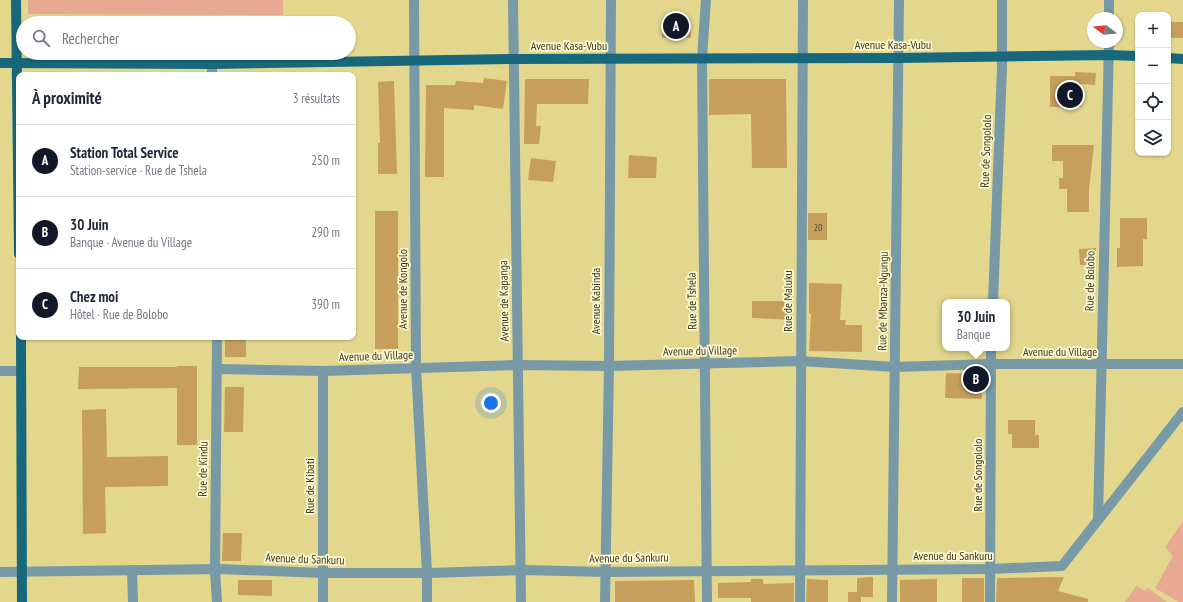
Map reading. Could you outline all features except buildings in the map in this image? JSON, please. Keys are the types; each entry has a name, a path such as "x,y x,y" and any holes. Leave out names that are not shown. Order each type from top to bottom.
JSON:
{"main road":[{"path":"16,0 16,111"},
{"name":"Avenue Kasa-Vubu","path":"0,63 212,64 514,59 1135,56"},
{"path":"1171,58 1183,59"},
{"path":"21,340 22,602"}],"street":[{"name":"Avenue de Kongolo","path":"414,0 416,367 427,573 427,602"},
{"name":"Avenue de Kapanga","path":"513,0 517,365 522,570 521,602"},
{"name":"Avenue Kabinda","path":"605,602 609,366 611,0"},
{"name":"Rue de Tshela","path":"706,0 702,58 707,602"},
{"name":"Rue de Maluku","path":"800,602 800,361 803,0"},
{"name":"Rue de Mbanza-Ngungu","path":"892,602 899,0"},
{"name":"Rue de Songololo","path":"993,299 1002,57 1002,0"},
{"path":"1109,0 1109,12"},
{"name":"Rue de Bolobo","path":"1098,520 1109,48"},
{"path":"212,64 212,72"},
{"name":"Rue de Kindu","path":"217,340 215,569 217,602"},
{"name":"Rue de Songololo","path":"990,602 991,351"},
{"name":"Avenue du Village","path":"218,369 324,371 416,367 517,365 609,366 800,361 895,367 991,364 1183,364"},
{"path":"0,371 21,371"},
{"name":"Rue de Kibati","path":"323,602 324,371"},
{"name":"Avenue du Sankuru","path":"0,572 215,569 323,573 427,573 522,570 606,572 706,570 991,569 1062,566 1183,412"},
{"path":"132,570 133,602"}],"shaded area":[{"path":"28,0 283,0 283,15 28,14"},
{"path":"1183,521 1183,602 1179,602 1155,588 1173,556 1165,547"},
{"path":"1136,586 1145,591 1148,588 1167,602 1125,602"}],"place":[{"name":"Station Total Service","path":"676,26"},
{"name":"Chez moi","path":"1070,95"},
{"name":"30 Juin","path":"976,379"}]}
